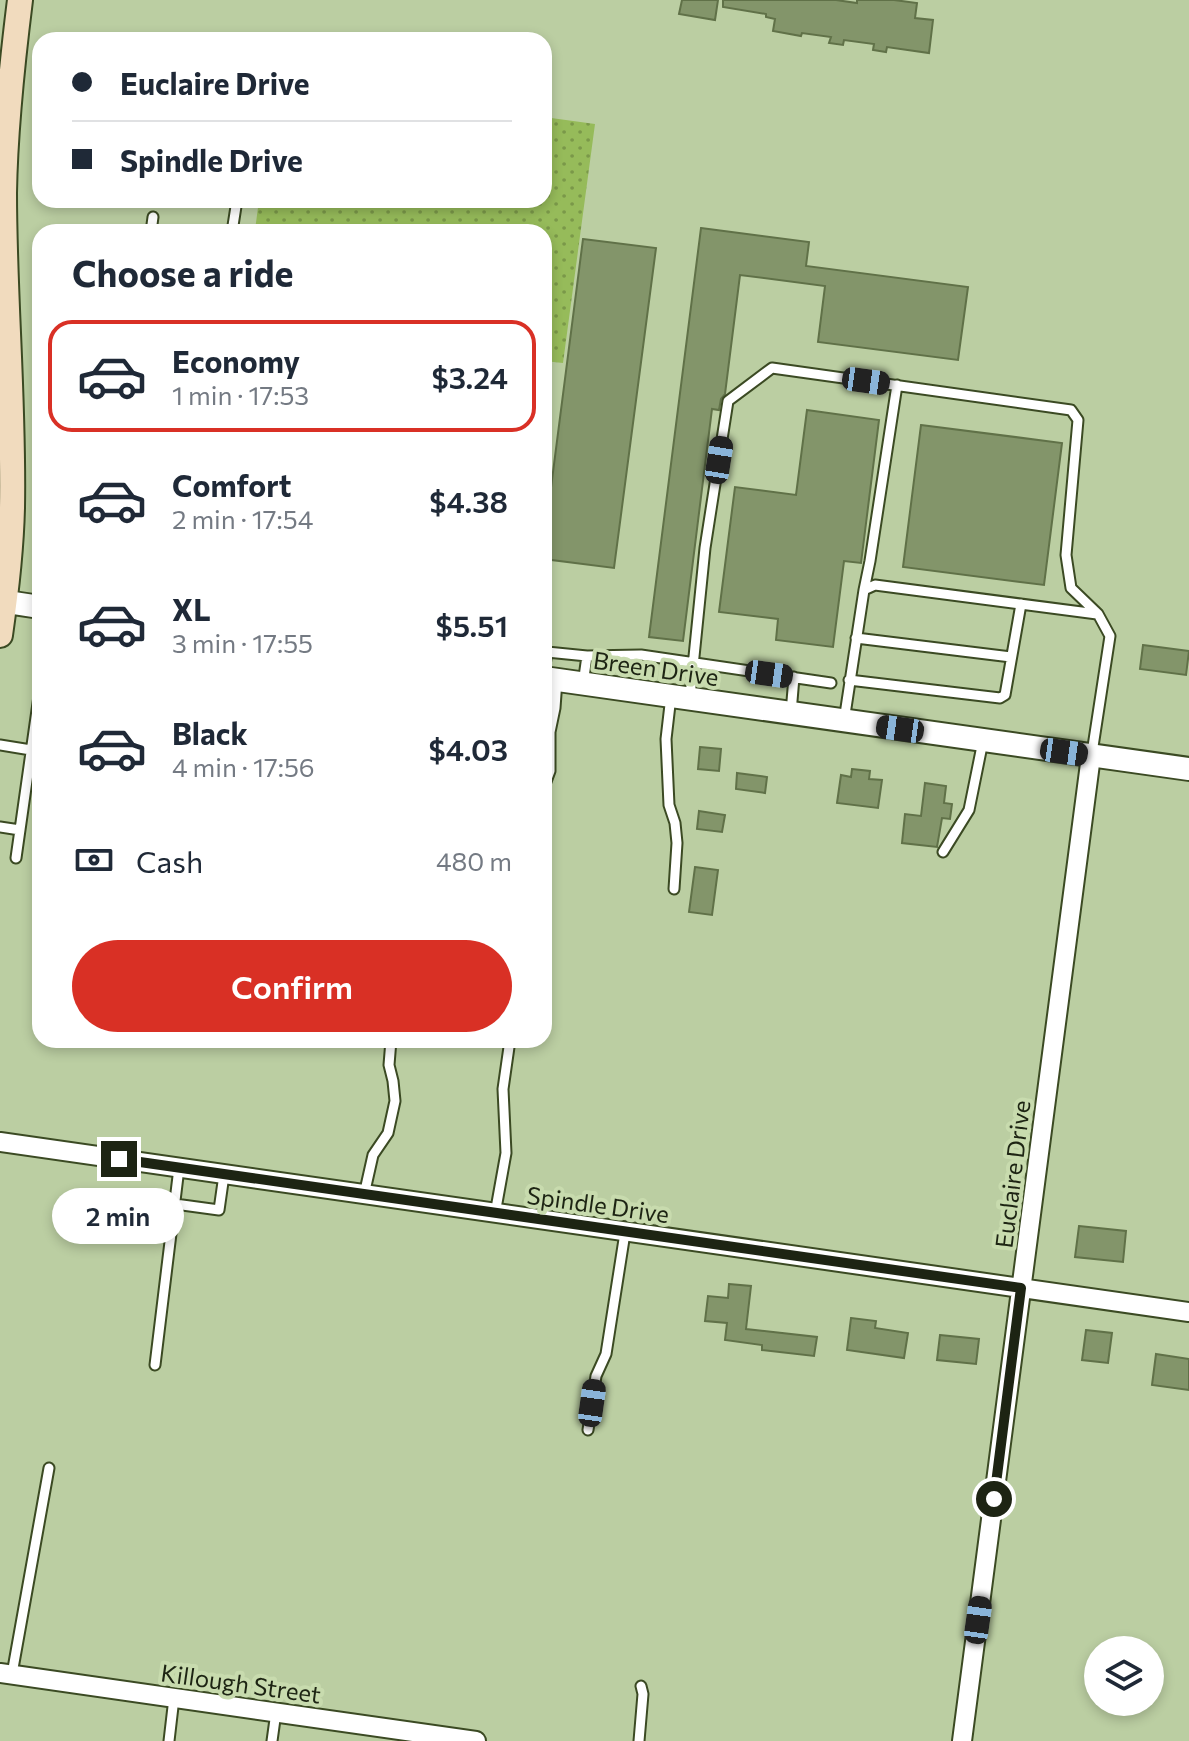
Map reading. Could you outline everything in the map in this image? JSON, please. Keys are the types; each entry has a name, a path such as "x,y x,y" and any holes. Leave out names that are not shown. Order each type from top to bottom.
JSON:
{"main road":[{"path":"0,635 12,510 11,428 3,303 4,190 8,111 20,0"}],"street":[{"path":"2,601 32,606"},
{"name":"Breen Drive","path":"552,678 1189,769"},
{"name":"Euclaire Drive","path":"962,1741 1091,756"},
{"name":"Spindle Drive","path":"0,1142 1189,1312"},
{"name":"Killough Street","path":"6,1674 276,1712 401,1736 476,1741"}],"lane":[{"path":"152,224 153,217"},
{"path":"674,889 677,843 669,805 666,739 694,663 705,548 728,401 772,368 1071,410 1078,420 1066,555 1071,588 1098,614 1110,636 1091,756"},
{"path":"844,721 897,385"},
{"path":"864,590 875,585 1098,614"},
{"path":"849,680 1000,698 1005,695 1021,604"},
{"path":"856,638 1011,657"},
{"path":"552,652 587,656 641,655 831,683"},
{"path":"583,684 587,656"},
{"path":"791,713 794,677"},
{"path":"552,695 555,708 552,717"},
{"path":"943,852 969,810 983,741"},
{"path":"16,858 32,743"},
{"path":"0,745 31,750"},
{"path":"0,827 20,830"},
{"path":"364,1195 373,1155 388,1133 395,1101 389,1065 390,1048"},
{"path":"495,1214 506,1153 503,1089 509,1048"},
{"path":"155,1365 179,1168"},
{"path":"175,1204 219,1210 224,1175"},
{"path":"588,1430 596,1376 606,1354 625,1233"},
{"path":"6,1674 49,1468"},
{"path":"639,1741 641,1686"},
{"path":"169,1741 174,1698"},
{"path":"272,1741 276,1712"}],"green space":[{"path":"552,118 595,124 563,363 552,362 552,224 256,224 258,208 552,208"}],"building":[{"path":"682,0 718,0 715,20 679,14"},
{"path":"723,0 836,0 857,3 857,0 894,0 917,3 915,18 933,20 929,53 887,47 886,52 873,50 874,44 844,40 843,45 829,43 831,37 773,31 775,19 766,17 766,14 723,7"},
{"path":"701,228 809,242 806,266 968,287 958,360 818,342 825,286 740,275 725,394 719,410 712,409 683,641 649,637"},
{"path":"583,239 656,248 614,568 552,560 552,480"},
{"path":"807,410 879,420 861,563 844,561 833,647 776,640 778,619 719,612 735,487 796,495"},
{"path":"921,425 1062,443 1044,585 903,567"},
{"path":"1143,645 1189,651 1186,675 1140,669"},
{"path":"700,747 721,749 719,771 698,769"},
{"path":"852,769 870,771 869,779 882,780 878,808 837,803 841,775 851,777"},
{"path":"737,773 767,777 765,793 736,789"},
{"path":"925,783 946,786 944,803 952,804 950,819 942,818 937,847 902,843 905,814 921,816"},
{"path":"699,811 725,815 722,832 697,829"},
{"path":"695,867 718,870 712,915 689,912"},
{"path":"1079,1226 1126,1231 1123,1262 1075,1257"},
{"path":"729,1284 751,1286 746,1329 817,1337 814,1356 762,1350 762,1345 725,1340 727,1323 705,1321 708,1296 728,1298"},
{"path":"851,1318 876,1321 875,1328 908,1333 904,1358 847,1350"},
{"path":"1086,1330 1112,1333 1108,1363 1082,1360"},
{"path":"940,1335 979,1339 976,1364 937,1360"},
{"path":"1156,1354 1189,1359 1189,1390 1152,1385"}],"route":[{"path":"119,1159 1021,1288 994,1499"}]}
